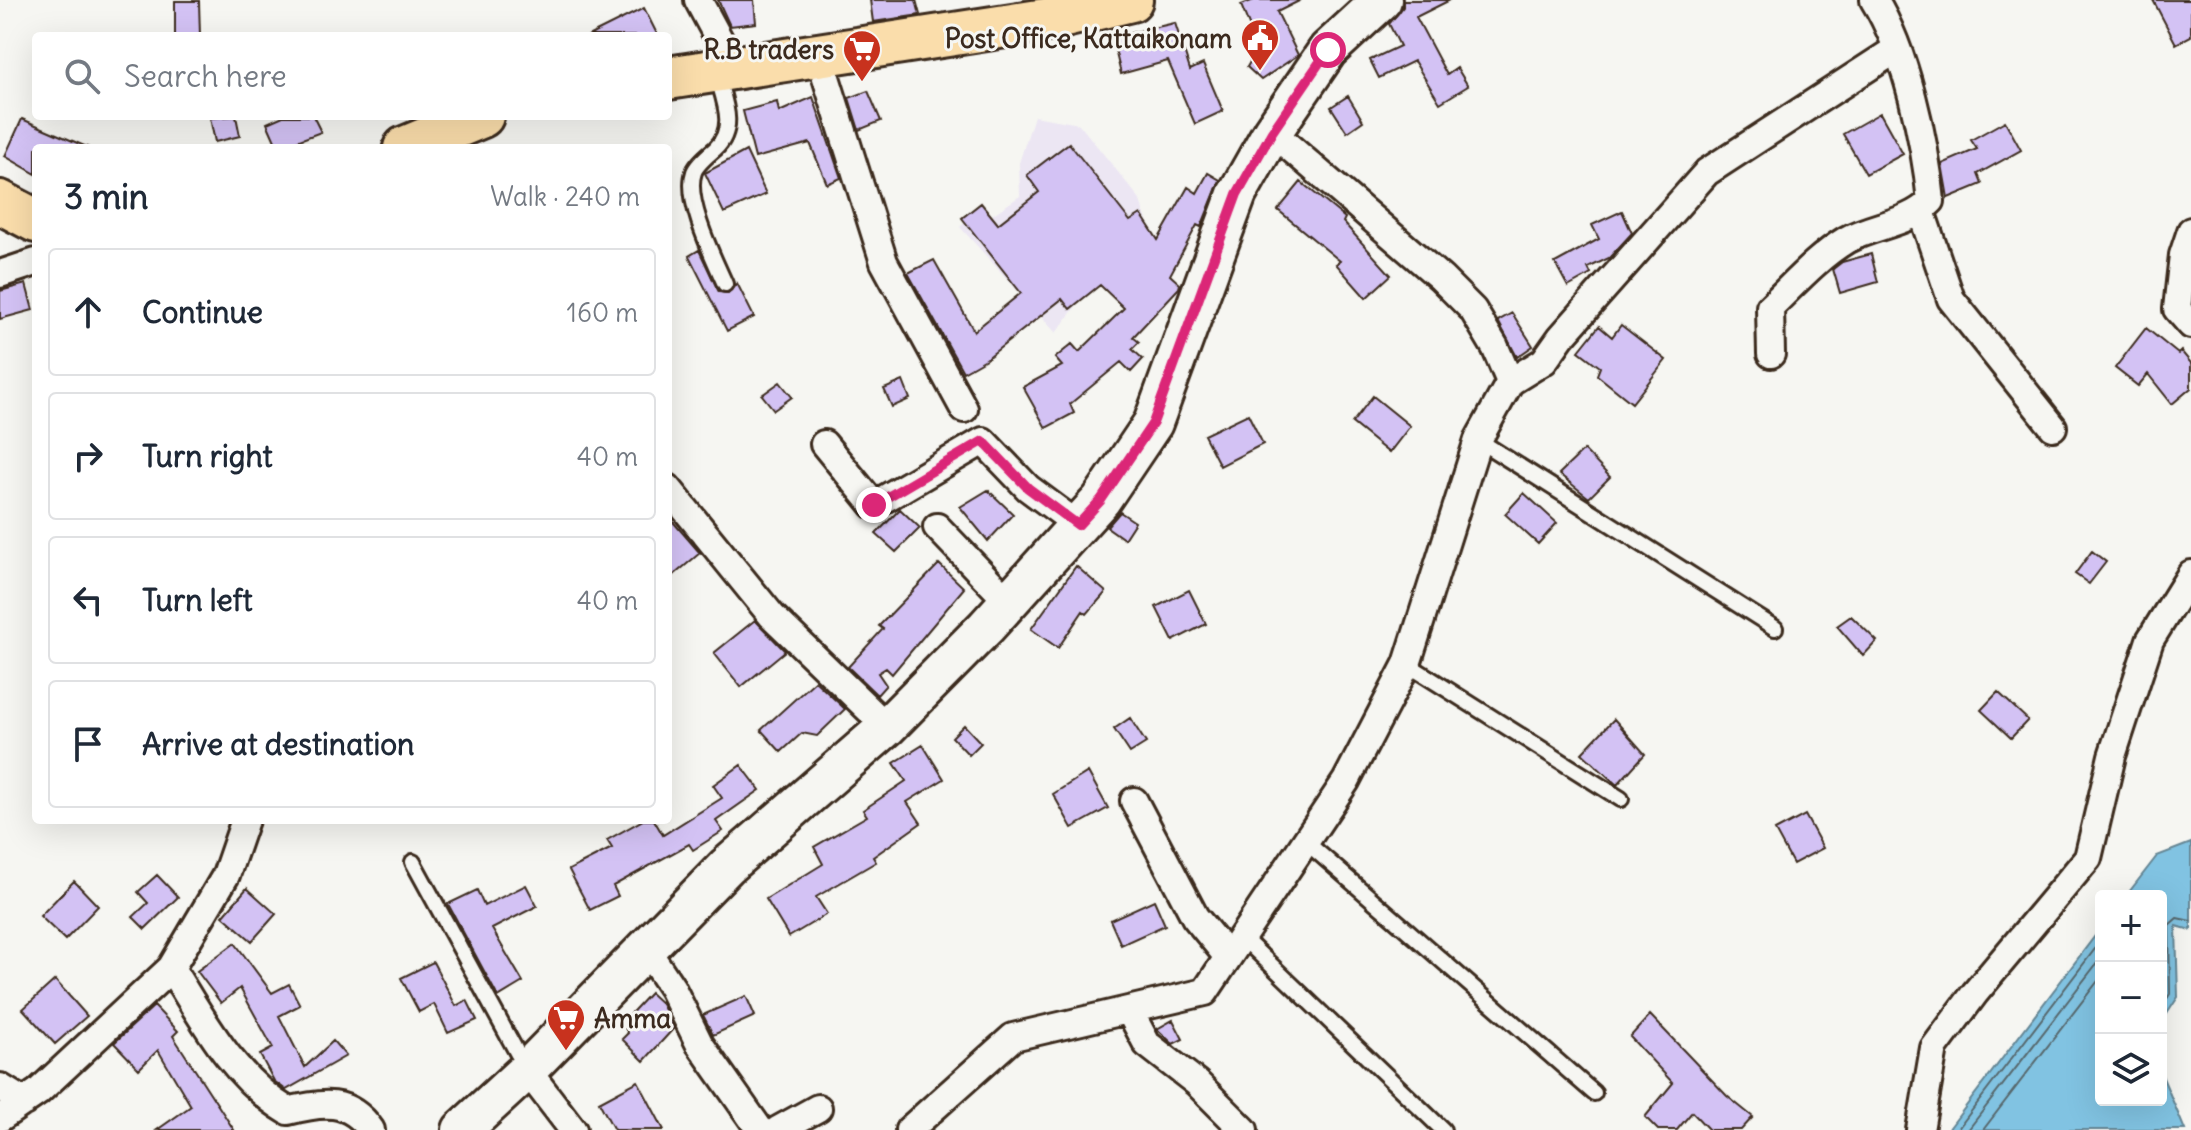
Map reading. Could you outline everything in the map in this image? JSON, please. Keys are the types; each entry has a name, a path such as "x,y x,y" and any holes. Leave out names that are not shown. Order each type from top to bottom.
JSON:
{"main road":[{"path":"462,1130 527,1070 727,866 887,727 1009,602 1101,500 1153,423 1237,194 1272,132 1328,50 1382,0"},
{"path":"672,77 1052,19 1111,2"},
{"path":"426,144 474,120"},
{"path":"0,202 32,219"}],"street":[{"path":"698,0 725,69"},
{"path":"1771,354 1770,307 1809,269 1847,240 1921,211 1931,201 1927,166 1908,83 1874,0"},
{"path":"909,1130 1013,1037 1205,992 1346,781 1407,664 1478,440 1510,382 1544,361 1561,337 1707,172 1895,50"},
{"path":"819,55 884,262 964,409"},
{"path":"1272,132 1441,278 1473,310 1495,347 1510,382"},
{"path":"1921,211 1951,299 2053,427"},
{"path":"2191,231 2183,255 2177,309 2191,325"},
{"path":"0,274 32,263"},
{"path":"824,444 874,505 983,441 1028,488 1078,525"},
{"path":"672,493 772,616 887,727"},
{"path":"937,527 1009,602"},
{"path":"1920,1130 1934,1048 2088,858 2112,756 2150,640 2191,574"},
{"path":"1134,801 1195,917 1235,947"},
{"path":"0,1118 24,1102 171,968 226,875 244,824"},
{"path":"646,949 672,988 699,1043 760,1130"},
{"path":"171,968 211,1033 268,1099 288,1111 318,1103 351,1109 371,1130"},
{"path":"1129,1010 1147,1044 1197,1083 1244,1130"},
{"path":"527,1070 573,1130"},
{"path":"0,1087 24,1102"},
{"path":"778,1130 818,1108"}],"lane":[{"path":"725,69 729,116 724,140 694,171 693,190 704,233 725,284"},
{"path":"1478,440 1775,628"},
{"path":"1407,664 1621,799"},
{"path":"1305,841 1594,1093"},
{"path":"413,862 527,1070"},
{"path":"1235,947 1443,1130"}],"shaded area":[{"path":"1034,116 1079,124 1139,198 1148,223 1100,274 1056,333 960,227 971,216 992,215 1020,196 1019,163"}],"water":[{"path":"2191,843 2191,930 2176,926 2178,997 2167,1014 2167,890 2131,890 2157,856"},
{"path":"2095,936 2095,1106 2167,1106 2167,1087 2185,1130 1948,1130"}],"building":[{"path":"718,0 754,0 756,23 730,26"},
{"path":"870,0 916,0 920,15 873,22"},
{"path":"1254,0 1301,0 1277,12 1298,55 1261,80 1247,67 1258,48 1241,5"},
{"path":"1403,0 1450,0 1416,17 1447,75 1457,68 1468,86 1440,103 1414,61 1379,78 1370,60 1400,46 1389,24 1403,7"},
{"path":"2153,0 2191,0 2191,36 2176,44"},
{"path":"175,1 199,1 200,32 175,32"},
{"path":"644,8 656,32 596,32"},
{"path":"1175,23 1190,70 1203,64 1223,111 1195,124 1168,61 1121,74 1112,37"},
{"path":"868,91 881,121 859,130 849,98"},
{"path":"1348,96 1363,121 1347,132 1331,107"},
{"path":"813,97 841,178 827,184 810,143 755,158 743,111 777,102 779,112"},
{"path":"1880,113 1903,154 1866,174 1843,134"},
{"path":"22,119 80,144 32,144 32,172 5,156"},
{"path":"210,120 237,120 240,136 215,142"},
{"path":"274,120 315,120 321,132 289,144 276,144 267,123"},
{"path":"2005,121 2021,150 1978,174 1982,184 1948,198 1942,164 1977,149 1971,140"},
{"path":"1069,143 1130,221 1141,214 1158,240 1188,187 1197,193 1208,173 1220,180 1201,227 1197,225 1170,275 1180,284 1179,288 1133,337 1139,342 1132,349 1143,359 1131,372 1121,362 1070,404 1074,413 1046,428 1023,387 1062,366 1055,358 1072,344 1079,352 1124,308 1100,285 1070,309 1062,299 986,359 963,372 908,273 934,260 974,331 1021,293 962,218 981,203 998,224 1039,192 1027,175"},
{"path":"746,151 766,194 724,213 705,173"},
{"path":"1301,182 1345,218 1343,222 1391,275 1366,298 1336,264 1340,261 1278,210"},
{"path":"1622,211 1632,233 1609,258 1588,268 1591,274 1568,287 1555,263 1599,239 1592,225"},
{"path":"699,250 719,292 728,293 737,283 754,317 727,331 689,256"},
{"path":"1871,254 1878,282 1840,293 1833,269 1842,262"},
{"path":"26,284 32,310 0,319 0,291"},
{"path":"1512,313 1533,346 1517,357 1498,321"},
{"path":"1621,325 1666,360 1632,403 1597,375 1600,367 1579,351 1599,326 1612,337"},
{"path":"2146,328 2178,354 2181,351 2191,363 2191,388 2172,404 2148,374 2138,386 2115,368"},
{"path":"903,381 910,399 892,407 884,389"},
{"path":"780,382 792,397 774,410 762,395"},
{"path":"1373,396 1410,426 1389,453 1352,423"},
{"path":"1248,414 1263,444 1220,466 1204,435"},
{"path":"1584,450 1610,477 1589,498 1559,474"},
{"path":"988,490 1013,514 988,541 960,507"},
{"path":"1524,493 1557,523 1538,544 1505,514"},
{"path":"900,509 920,528 896,552 876,534"},
{"path":"1120,512 1135,522 1124,539 1107,527"},
{"path":"672,521 700,553 672,577"},
{"path":"2092,551 2106,562 2089,584 2075,574"},
{"path":"939,564 964,588 892,674 886,668 878,673 886,685 877,695 848,667 883,629 879,626"},
{"path":"1076,566 1106,592 1087,614 1083,611 1058,648 1031,629"},
{"path":"1189,590 1206,624 1173,641 1156,607"},
{"path":"1851,616 1877,641 1863,656 1837,626"},
{"path":"755,620 785,651 741,687 714,653"},
{"path":"815,681 845,709 817,736 802,733 781,752 761,730"},
{"path":"1998,692 2028,720 2011,738 1981,710"},
{"path":"1130,718 1146,743 1130,753 1114,729"},
{"path":"1614,719 1645,754 1617,785 1582,753"},
{"path":"964,725 981,743 969,755 952,737"},
{"path":"923,745 944,779 907,802 921,823 873,857 876,862 816,897 827,914 789,937 766,899 823,864 814,847 867,816 863,810 906,781 894,763"},
{"path":"741,765 760,790 716,821 723,831 693,850 689,844 613,886 618,896 590,910 569,870 612,848 607,840 636,824 656,824 663,835 722,798 713,785"},
{"path":"1088,772 1108,808 1072,828 1053,794"},
{"path":"1805,815 1823,848 1793,864 1775,831"},
{"path":"157,875 178,897 145,929 133,917 148,903 138,892"},
{"path":"74,881 98,906 65,940 40,916"},
{"path":"526,885 537,906 492,929 523,982 498,997 448,904 477,890 484,906"},
{"path":"247,888 276,914 252,941 223,916"},
{"path":"1154,900 1165,925 1121,945 1110,920"},
{"path":"235,943 272,993 289,984 300,1005 279,1016 305,1067 333,1041 346,1056 286,1090 274,1081 260,1055 273,1048 240,988 221,1003 197,971"},
{"path":"433,962 456,1006 467,1000 477,1020 448,1033 434,1004 419,1012 401,978"},
{"path":"55,980 87,1016 55,1044 23,1009"},
{"path":"650,993 662,1004 674,1028 644,1061 622,1039 628,1033 622,1023"},
{"path":"746,996 755,1016 713,1035 703,1015"},
{"path":"154,1006 178,1031 173,1036 234,1130 157,1130 191,1106 158,1050 139,1069 114,1043"},
{"path":"1650,1015 1727,1096 1753,1117 1741,1130 1709,1130 1692,1112 1677,1130 1658,1130 1645,1117 1673,1083 1630,1037"},
{"path":"1173,1020 1183,1039 1173,1044 1157,1029"},
{"path":"638,1081 664,1130 614,1130 599,1102"}],"place":[{"name":"Post Office, Kattaikonam","path":"1260,72"},
{"name":"R.B traders","path":"862,83"},
{"name":"Amma","path":"566,1052"}],"route":[{"path":"874,505 983,441 1028,488 1078,525 1101,500 1153,423 1237,194 1272,132 1328,50"}]}
